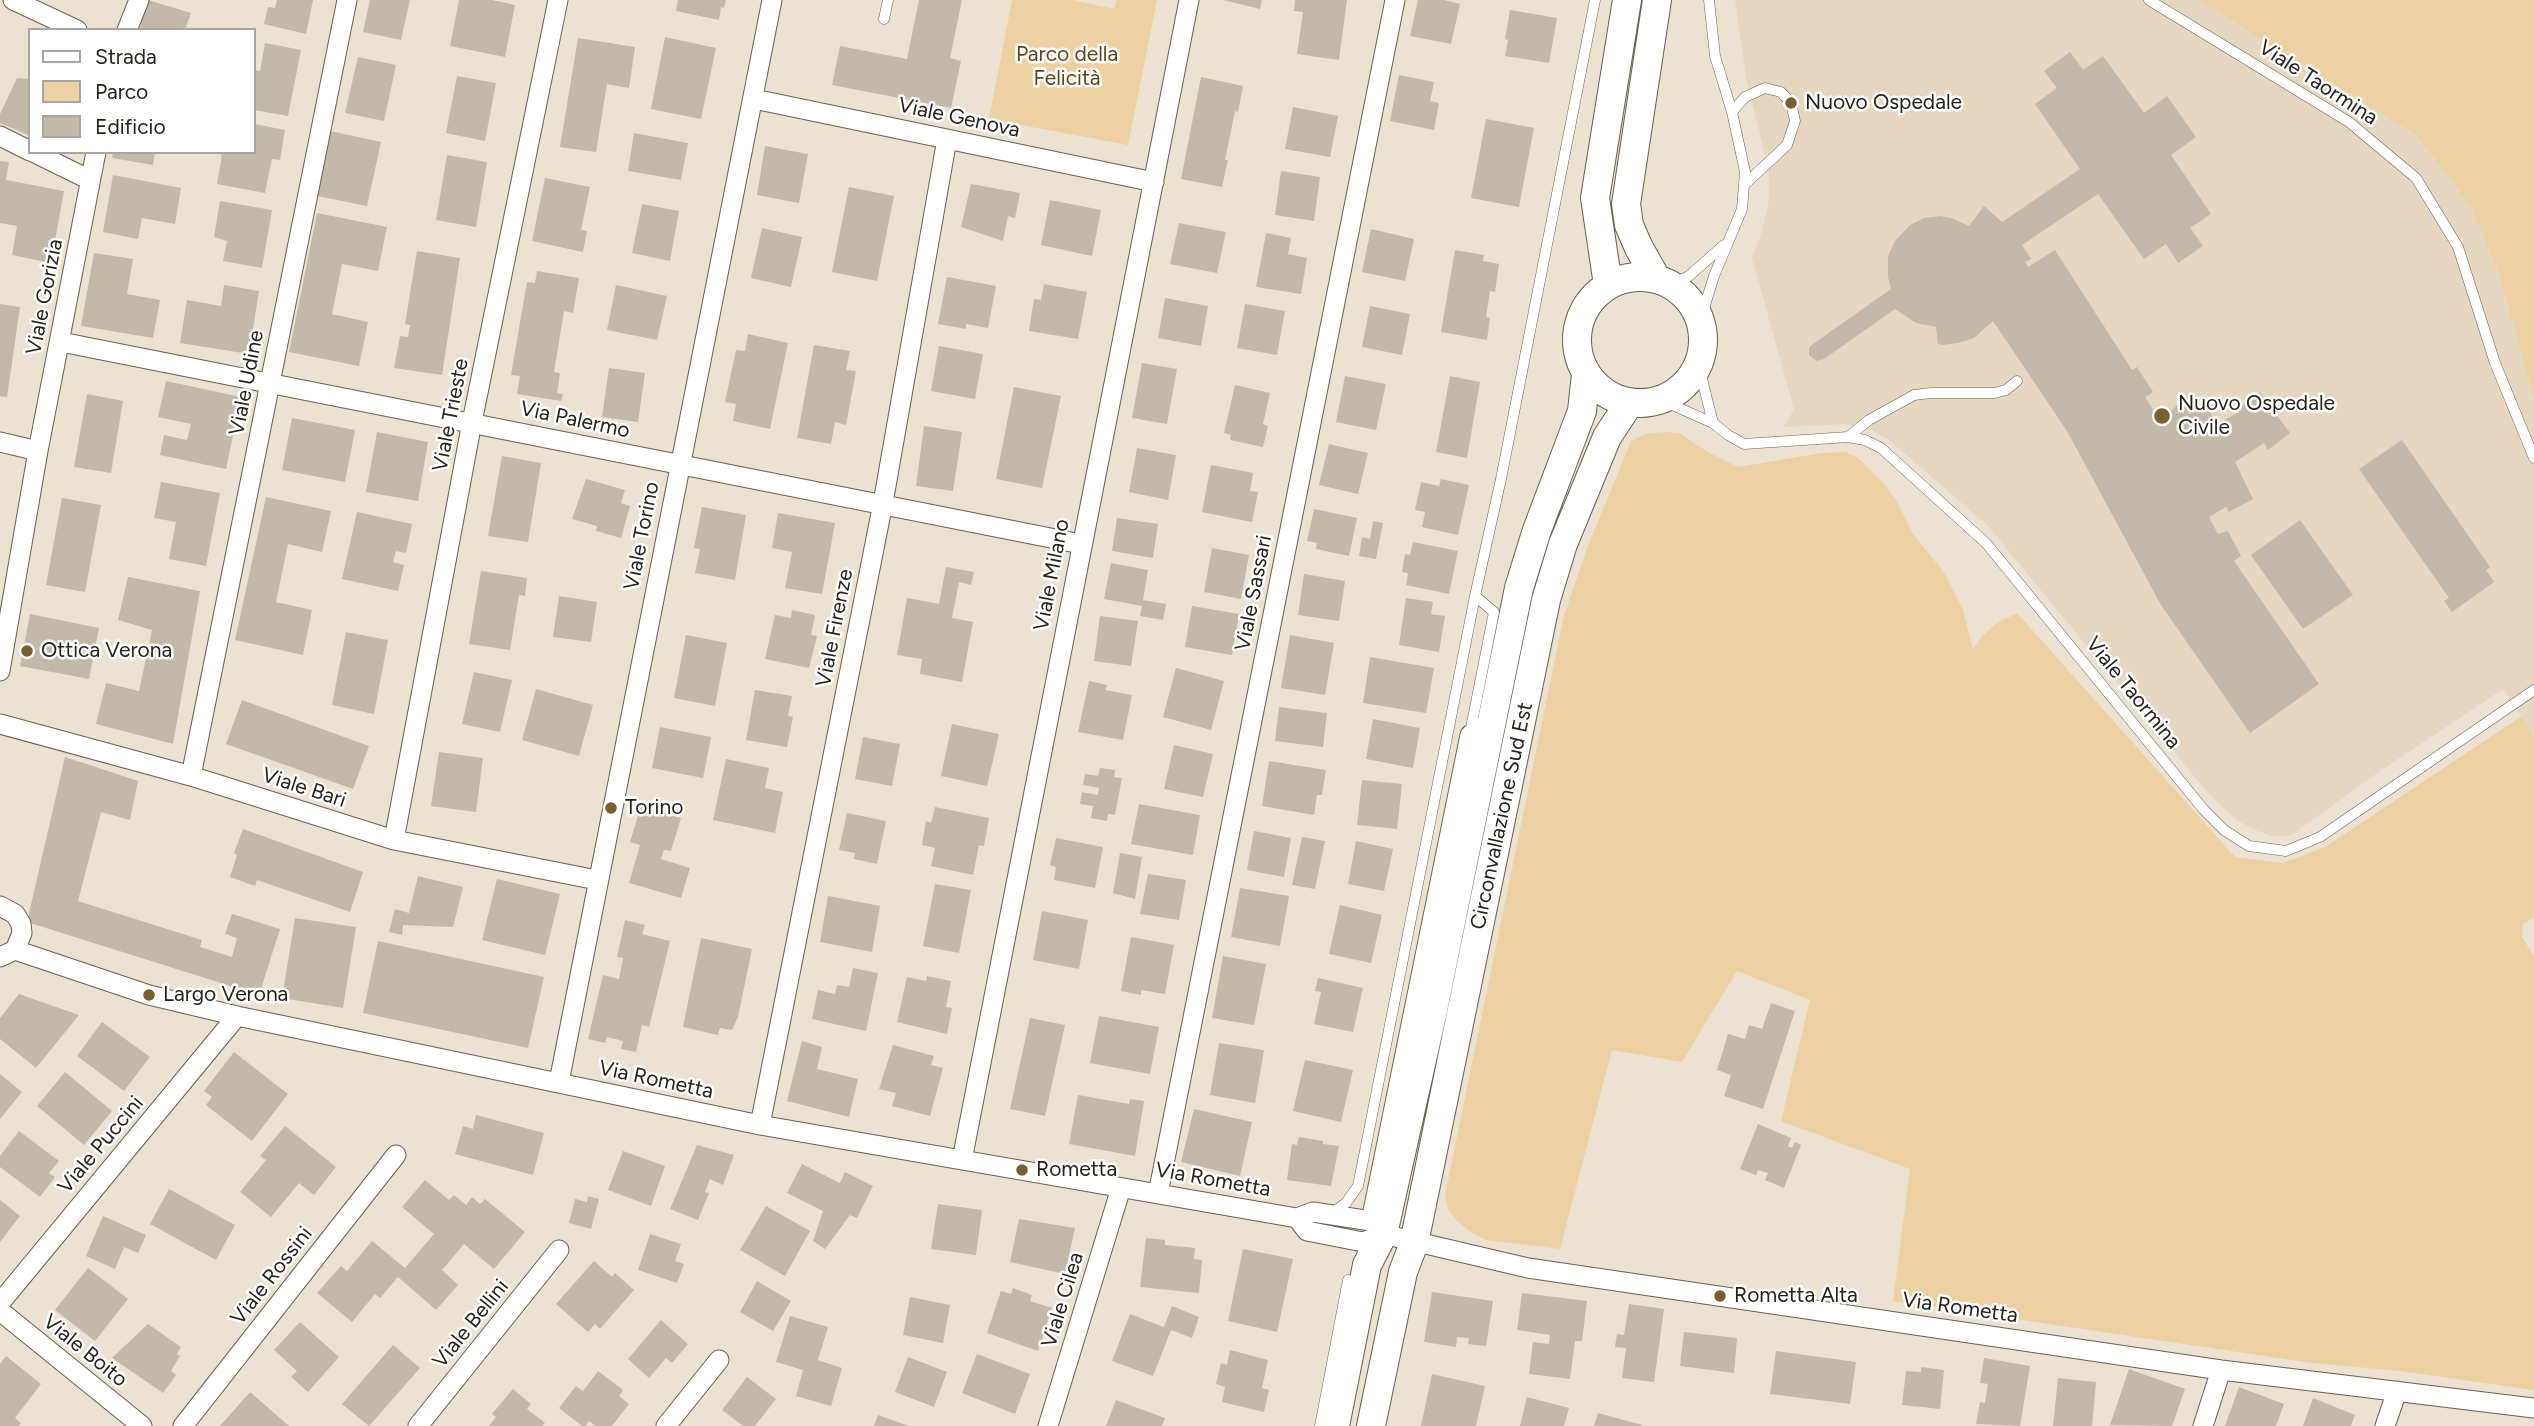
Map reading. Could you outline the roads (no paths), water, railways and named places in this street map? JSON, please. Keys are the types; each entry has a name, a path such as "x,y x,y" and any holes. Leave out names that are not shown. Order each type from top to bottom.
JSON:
{"main road":[{"path":"1627,0 1595,198 1608,285 1631,277 1664,281"},
{"path":"1586,374 1605,392 1630,402 1661,400 1683,386 1703,350 1700,321 1694,306 1684,294 1664,281 1639,248 1629,225 1626,204 1657,0"},
{"name":"Circonvallazione Sud Est","path":"1335,1426 1367,1265 1432,1015 1480,729 1537,530 1582,411 1586,374 1577,350 1578,324 1589,302 1608,285"},
{"name":"Circonvallazione Sud Est","path":"1371,1426 1403,1272 1415,1242 1546,600 1563,544 1607,437 1630,402"}],"street":[{"path":"13,0 73,28"},
{"path":"128,28 139,0"},
{"name":"Viale Udine","path":"191,776 347,0"},
{"name":"Viale Trieste","path":"394,840 472,422 558,0"},
{"name":"Viale Torino","path":"559,1082 772,0"},
{"name":"Viale Milano","path":"962,1160 1189,0"},
{"name":"Viale Sassari","path":"1158,1194 1395,0"},
{"name":"Viale Genova","path":"754,99 1154,182"},
{"path":"0,136 28,150"},
{"name":"Viale Firenze","path":"760,1125 883,503 947,139"},
{"path":"35,154 90,180"},
{"name":"Viale Gorizia","path":"1,659 96,154"},
{"name":"Via Palermo","path":"61,342 1081,544"},
{"path":"0,442 38,451"},
{"name":"Viale Bari","path":"0,724 191,776 394,840 597,880"},
{"path":"0,906 11,911 21,924 22,936 4,956"},
{"name":"Via Rometta","path":"4,956 237,1016 760,1125 1297,1217 1313,1212 1330,1215 1415,1242 1528,1268 2221,1370 2534,1408"},
{"name":"Viale Puccini","path":"0,1303 237,1016"},
{"name":"Viale Rossini","path":"183,1426 396,1155"},
{"name":"Viale Cilea","path":"1048,1426 1121,1188"},
{"name":"Via Rometta","path":"1297,1217 1307,1231 1363,1242 1377,1228"},
{"name":"Viale Bellini","path":"418,1426 559,1250"},
{"name":"Viale Boito","path":"0,1311 142,1426"},
{"path":"666,1426 719,1360"},
{"path":"2203,1426 2221,1370"},
{"path":"2385,1426 2397,1391"}],"lane":[{"path":"884,19 888,0"},
{"path":"1330,1215 1346,1203 1359,1186 1595,0"},
{"path":"1700,321 1727,242 1742,209 1745,172 1732,112 1715,56 1709,0"},
{"name":"Viale Taormina","path":"2149,0 2349,122 2416,178 2458,247 2495,362 2534,458"},
{"path":"1732,112 1745,97 1765,88 1781,92 1791,103 1795,121 1787,145 1744,185"},
{"path":"1664,281 1689,276 1706,264 1727,242"},
{"path":"1698,363 1713,423"},
{"path":"1848,437 1869,420 1914,396 1931,393 1994,393 2006,390 2017,381"},
{"name":"Viale Taormina","path":"1661,400 1713,423 1744,444 1848,437 1865,440 1881,448 1986,543 2204,810 2224,830 2249,846 2286,851 2320,836 2534,690"},
{"path":"1475,596 1494,612 1480,729"},
{"path":"1320,1426 1348,1280"}],"place":[{"name":"Nuovo Ospedale","path":"1791,103"},
{"name":"Nuovo Ospedale Civile","path":"2162,416"},
{"name":"Ottica Verona","path":"27,651"},
{"name":"Torino","path":"611,808"},
{"name":"Largo Verona","path":"149,995"},
{"name":"Rometta","path":"1022,1170"},
{"name":"Rometta Alta","path":"1720,1296"}],"park label":[{"name":"Parco della Felicità","path":"1067,67"}]}
